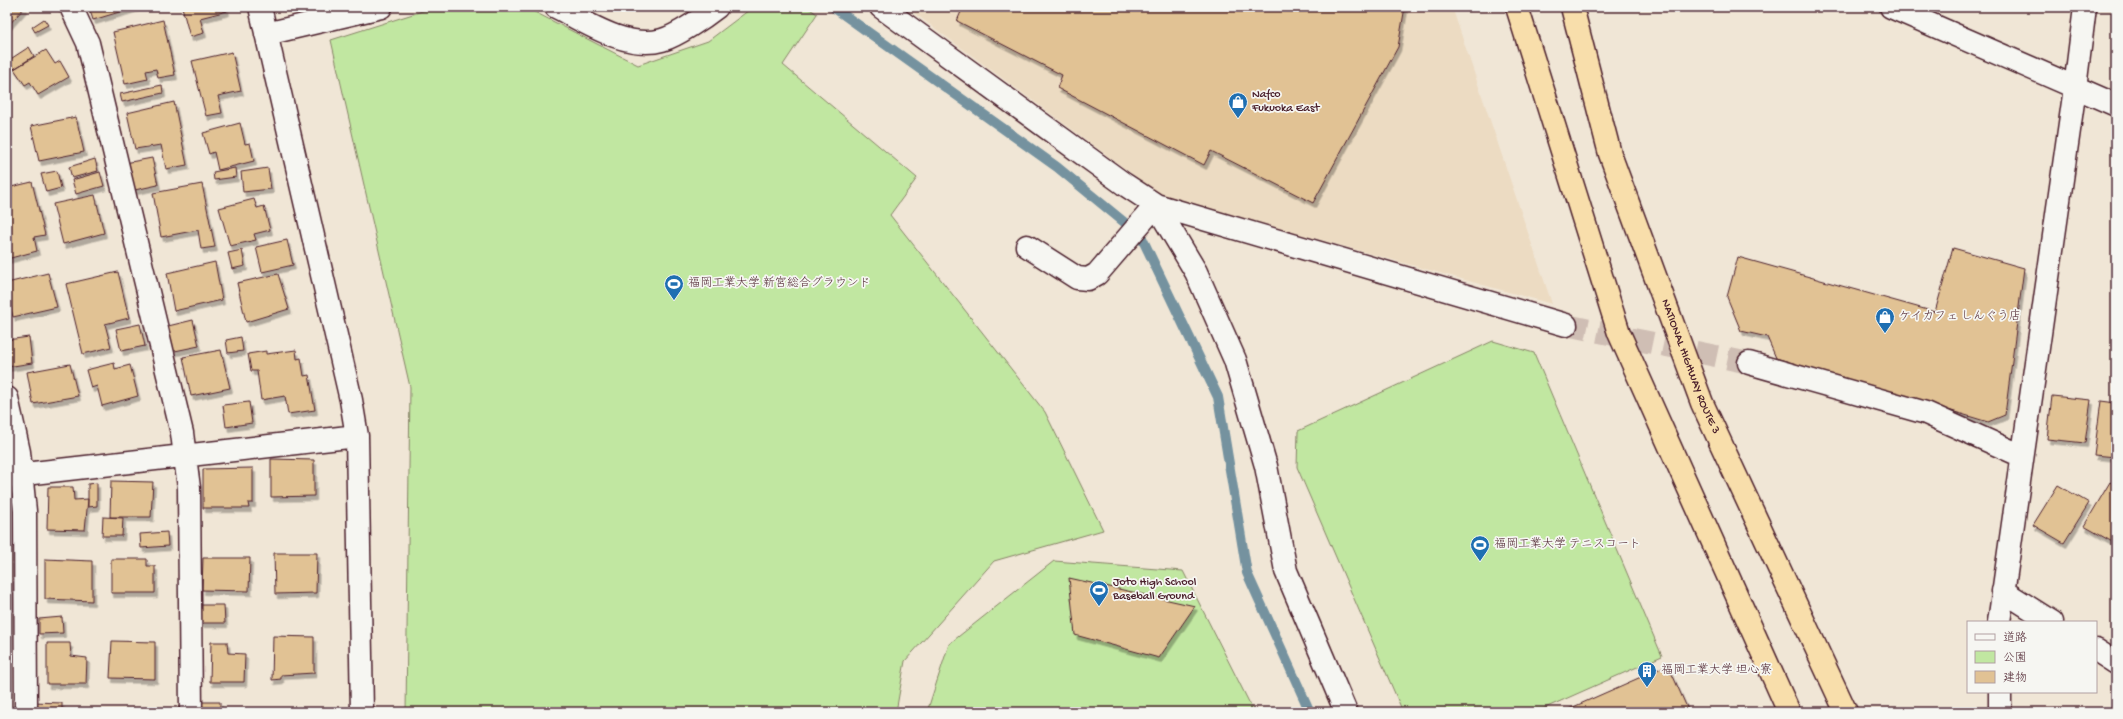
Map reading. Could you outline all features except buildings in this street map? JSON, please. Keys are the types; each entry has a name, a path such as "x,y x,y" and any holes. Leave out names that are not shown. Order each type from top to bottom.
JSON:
{"highway":[{"path":"1517,7 1619,333 1789,712"},
{"name":"NATIONAL HIGHWAY ROUTE 3","path":"1572,7 1610,154 1702,403 1846,712"}],"street":[{"path":"72,7 88,43 182,433 189,496 191,712"},
{"path":"260,7 351,400 357,436 362,712"},
{"path":"266,34 381,7"},
{"path":"556,7 613,36 641,41 662,40 703,18 717,7"},
{"path":"881,7 1124,184 1156,205 1566,325"},
{"path":"1891,7 2116,105"},
{"path":"1999,621 2075,88 2085,7"},
{"path":"1027,246 1077,278 1088,279 1097,274 1156,205"},
{"path":"1156,205 1196,272 1236,360 1266,466 1286,571 1346,712"},
{"path":"1749,363 1926,413 2022,456"},
{"path":"7,398 19,452 14,475 25,511 26,712"},
{"path":"14,475 357,436"},
{"path":"2003,591 2050,621"},
{"path":"2097,651 2116,663"},
{"path":"2000,693 2000,712"}],"shaded area":[{"path":"906,7 1452,7 1552,304 1162,196"}],"green space":[{"name":"福岡工業大学 新宮総合グラウンド","path":"435,7 525,7 638,65 708,41 753,7 807,7 817,14 783,65 917,178 890,215 1045,412 1103,530 994,561 905,661 896,712 406,712 410,387 331,40"},
{"name":"福岡工業大学 テニスコート","path":"1493,341 1534,353 1662,656 1536,712 1403,712 1297,467 1298,431"},
{"name":"Joto High School Baseball Ground","path":"1054,561 1183,571 1254,712 927,712 949,644"}],"waterway":[{"path":"833,7 1057,167 1141,236 1218,397 1247,573 1310,712"}],"tunnel":[{"path":"1566,325 1749,363"}],"place":[{"name":"Nafco Fukuoka East","path":"1238,119"},
{"name":"福岡工業大学 新宮総合グラウンド","path":"674,301"},
{"name":"ケイカフェ しんぐう店","path":"1885,334"},
{"name":"福岡工業大学 テニスコート","path":"1480,562"},
{"name":"Joto High School Baseball Ground","path":"1099,607"},
{"name":"福岡工業大学 坦心寮","path":"1647,688"}]}
